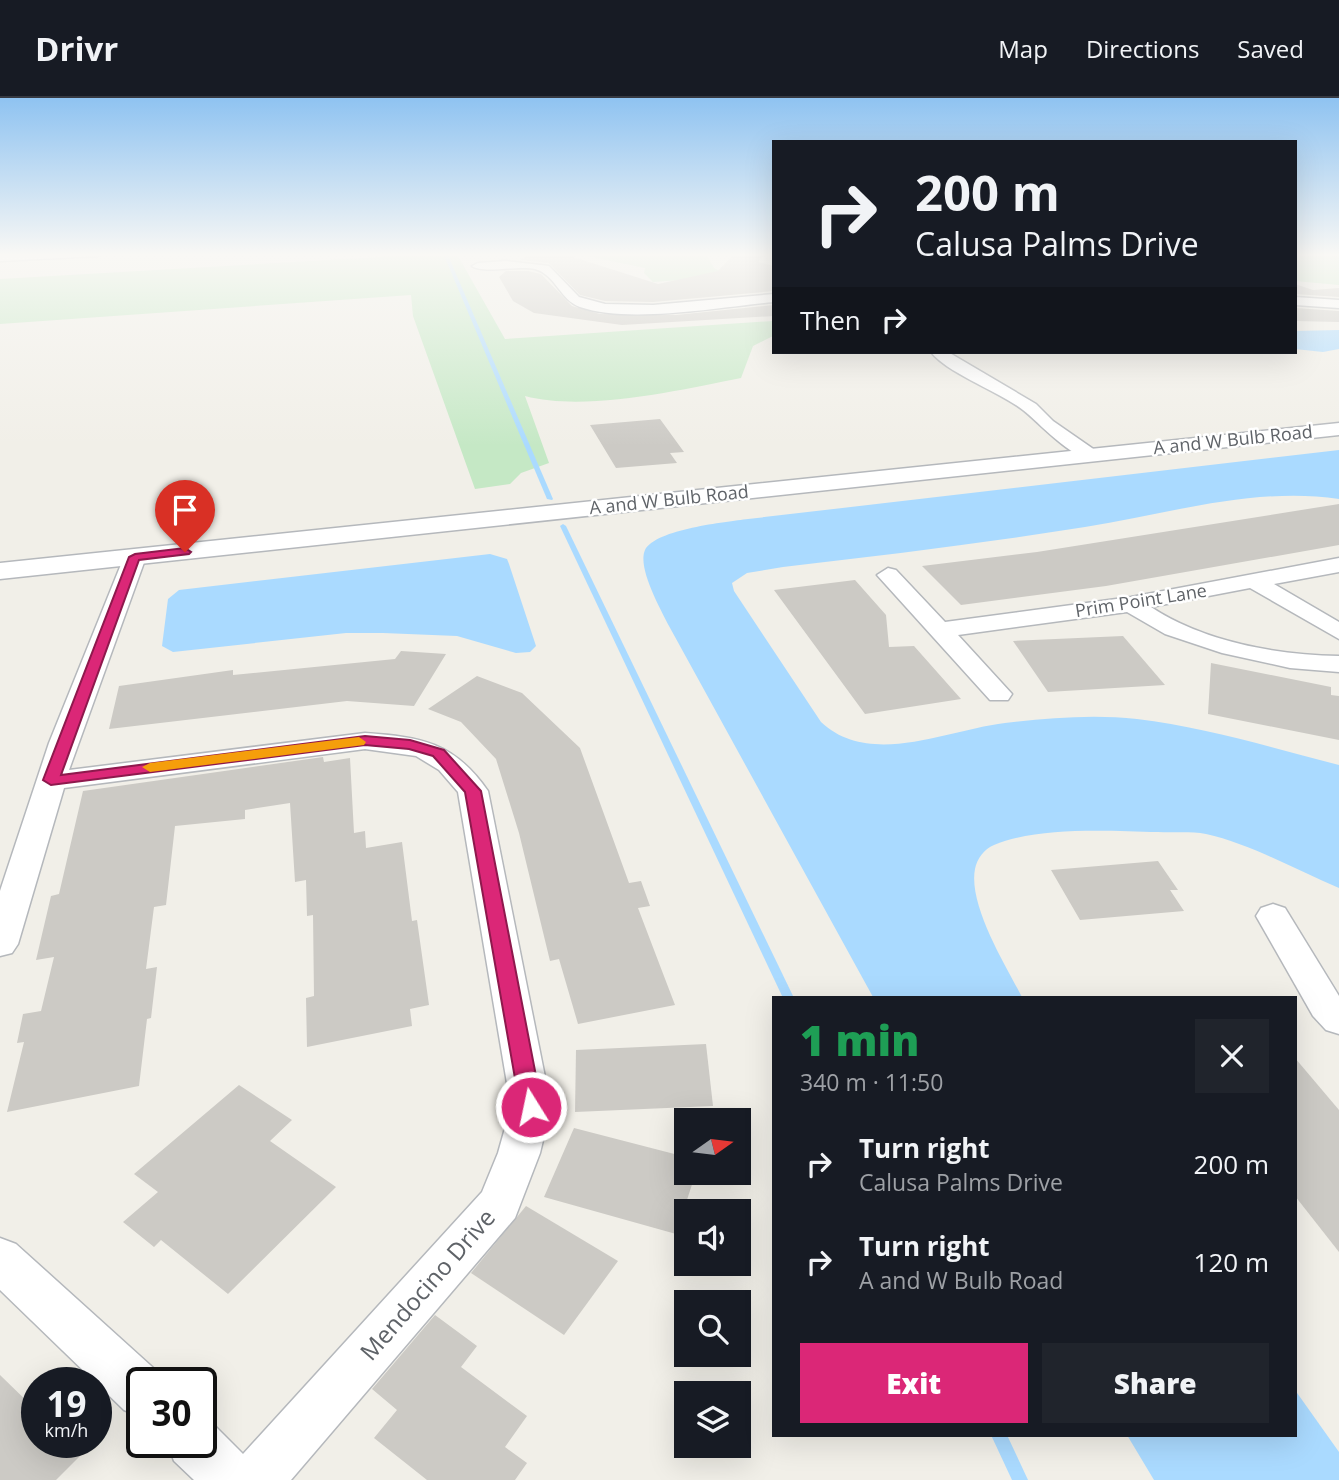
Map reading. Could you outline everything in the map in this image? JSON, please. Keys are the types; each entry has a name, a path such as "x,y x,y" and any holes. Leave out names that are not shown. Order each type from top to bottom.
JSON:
{"street":[{"path":"941,354 1030,407 1046,425 1093,456"},
{"name":"A and W Bulb Road","path":"0,571 1339,429"},
{"path":"0,944 51,780 135,557"},
{"name":"Prim Point Lane","path":"941,630 1131,604 1339,565"},
{"path":"888,575 999,694"},
{"path":"1255,582 1339,632"},
{"path":"1131,604 1164,626 1200,638 1304,662 1339,664"},
{"name":"Mendocino Drive","path":"51,780 365,741 410,745 439,753 473,791 531,1107 519,1153 499,1204 256,1480"},
{"path":"1273,916 1326,1006 1339,1020"},
{"path":"0,1259 126,1377"},
{"path":"209,1458 232,1480"}],"green space":[{"path":"0,317 92,317 0,324"},
{"path":"414,317 493,317 505,339 772,321 772,336 753,346 741,378 662,393 604,400 576,402 525,396 549,463 521,473 510,484 475,489"}],"water":[{"path":"1339,330 1339,349 1323,352 1297,349 1297,331"},
{"path":"1339,450 1339,499 1276,496 1212,503 1047,533 747,573 732,583 734,591 821,722 841,736 862,743 910,742 1005,723 1087,717 1120,718 1213,733 1339,765 1339,888 1257,851 1223,838 1200,833 1074,831 1012,839 990,847 982,855 975,869 974,884 990,935 1021,996 872,996 661,610 647,578 643,558 645,550 652,543 677,532 724,522"},
{"path":"490,554 507,559 536,646 530,652 516,653 457,636 383,633 346,633 173,652 162,646 168,599 179,590"},
{"path":"1297,1393 1339,1452 1339,1480 1154,1480 1128,1437 1297,1437"}],"building":[{"path":"567,317 749,317 622,325"},
{"path":"1297,317 1339,317 1339,322 1297,321"},
{"path":"660,419 684,452 670,453 677,463 616,468 590,425"},
{"path":"1339,504 1339,545 1106,586 961,605 922,566 1037,552"},
{"path":"855,580 886,615 889,647 914,646 961,699 865,714 774,590"},
{"path":"1123,636 1165,685 1048,692 1013,641"},
{"path":"401,651 446,654 414,706 347,701 109,729 119,686 233,670 233,675 395,659"},
{"path":"1211,663 1331,687 1331,695 1339,696 1339,740 1208,714"},
{"path":"477,676 522,693 580,748 629,883 641,881 650,906 638,908 675,1005 578,1024 559,959 550,961 519,833 496,759 461,722 428,709"},
{"path":"323,757 324,762 350,758 354,833 365,831 366,848 402,842 412,921 417,920 429,1005 410,1009 412,1026 307,1047 306,998 314,996 313,915 307,916 306,880 295,882 290,803 245,810 245,819 175,826 166,905 154,907 146,969 157,967 151,1018 147,1019 139,1086 7,1112 24,1042 17,1043 23,1014 41,1011 54,957 36,960 51,896 59,894 83,791"},
{"path":"1158,861 1178,890 1170,890 1184,911 1080,920 1051,870"},
{"path":"706,1044 713,1106 575,1112 576,1050"},
{"path":"1297,1060 1339,1110 1339,1252 1297,1199"},
{"path":"239,1085 292,1120 270,1141 336,1187 228,1294 161,1240 154,1247 123,1222 158,1192 134,1174"},
{"path":"574,1128 674,1154 674,1185 692,1185 687,1199 674,1199 674,1233 544,1197"},
{"path":"526,1206 618,1261 564,1335 471,1273"},
{"path":"435,1315 477,1346 461,1367 527,1416 505,1447 527,1463 515,1480 427,1480 374,1438 397,1410 372,1389"},
{"path":"0,1375 21,1395 21,1458 78,1458 56,1480 0,1480"}],"waterway":[{"path":"473,317 550,499"},
{"path":"563,526 788,996"},
{"path":"1000,1437 1020,1480"}],"slow traffic":[{"path":"150,767 359,742"}],"route":[{"path":"185,552 135,557 51,780 365,741 410,745 439,753 473,791 531,1107"}]}
